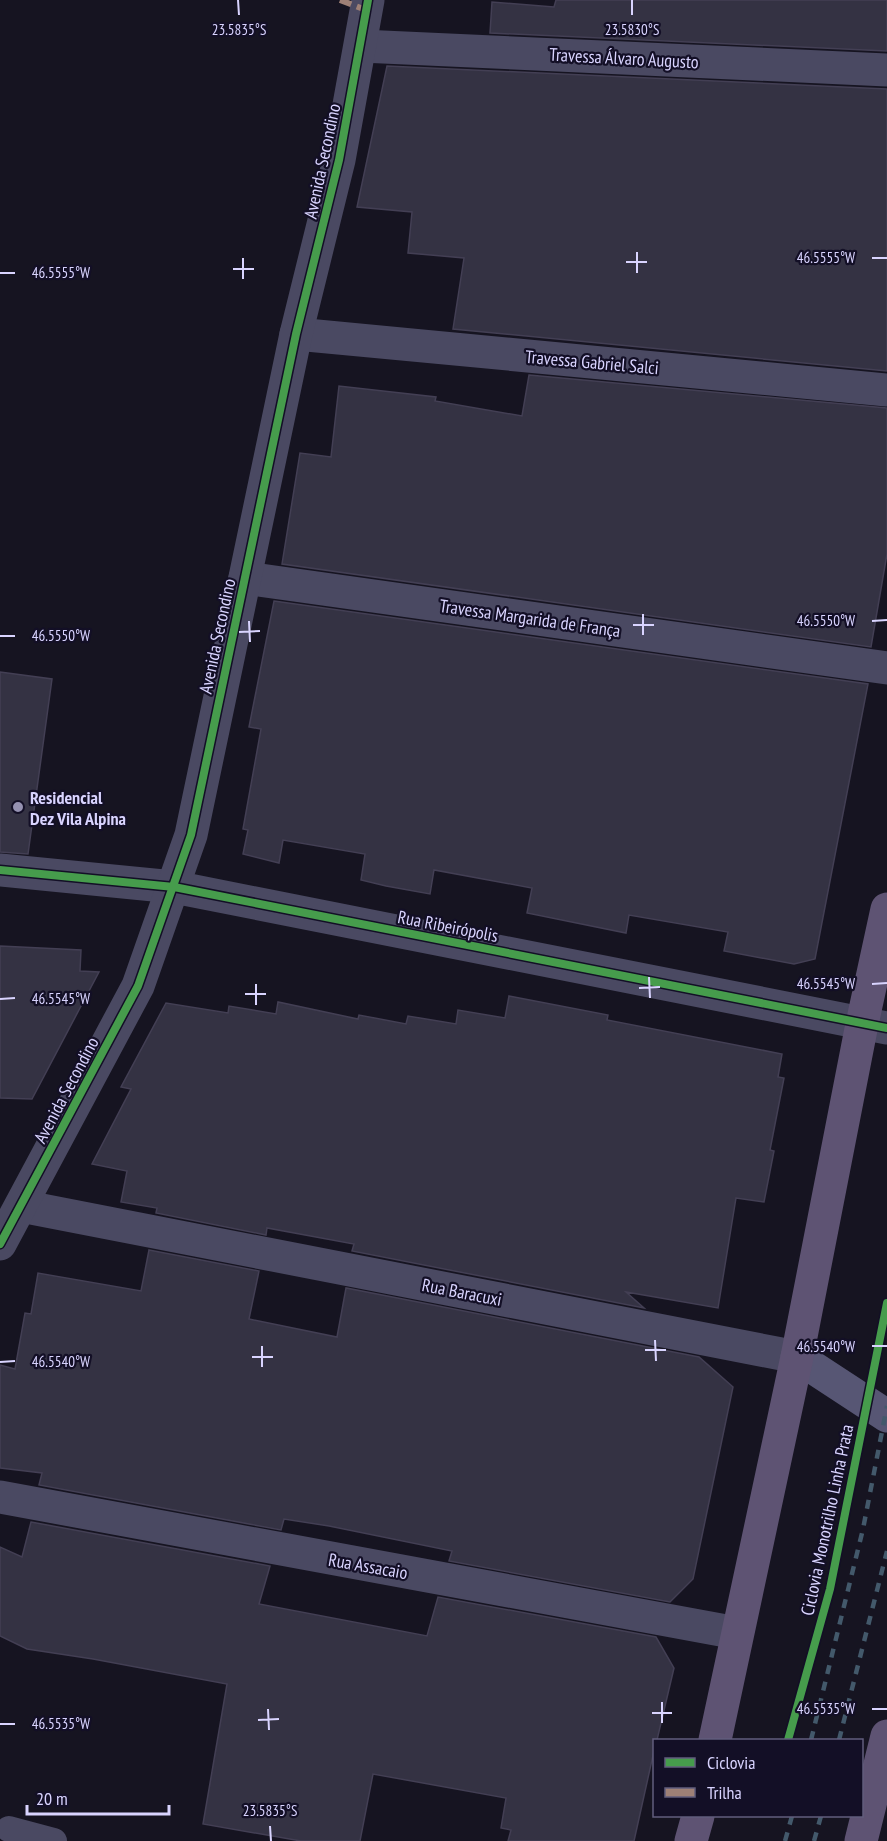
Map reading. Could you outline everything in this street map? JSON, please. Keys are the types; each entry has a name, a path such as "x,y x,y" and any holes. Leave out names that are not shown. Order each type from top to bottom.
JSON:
{"main road":[{"path":"715,1739 797,1357 874,1026 887,909"},
{"path":"861,1841 887,1736"},
{"path":"691,1841 697,1817"}],"street":[{"name":"Avenida Secondino","path":"0,1244 138,986 191,835 296,334 339,160 360,46 358,3"},
{"name":"Travessa Álvaro Augusto","path":"360,46 887,70"},
{"name":"Travessa Gabriel Salci","path":"296,334 887,390"},
{"name":"Travessa Margarida de França","path":"245,578 887,668"},
{"name":"Rua Ribeirópolis","path":"0,870 174,887 874,1026"},
{"name":"Rua Baracuxi","path":"21,1206 797,1357 887,1416"},
{"name":"Rua Assacaio","path":"0,1497 737,1633"}],"lane":[{"path":"9,1829 54,1841"}],"building":[{"path":"556,0 887,0 887,51 490,33 492,2 554,7"},
{"path":"387,66 887,89 887,371 453,329 464,258 408,253 412,212 357,207"},
{"path":"529,375 887,408 887,554 871,647 282,564 300,453 331,457 339,386 436,397 435,401 522,416"},
{"path":"274,601 868,684 815,959 794,964 724,951 728,932 629,915 626,933 527,913 532,888 434,870 430,894 386,886 361,880 365,854 283,840 279,863 243,854 248,830 243,829 261,729 249,727"},
{"path":"0,672 52,679 28,854 0,852"},
{"path":"0,946 81,950 80,971 99,972 32,1099 0,1098"},
{"path":"509,996 608,1015 607,1020 782,1054 778,1077 784,1078 770,1150 774,1151 764,1202 736,1198 718,1308 626,1292 644,1308 352,1251 354,1244 267,1228 266,1235 156,1213 157,1208 121,1202 127,1171 92,1164 131,1089 121,1087 166,1003 228,1013 229,1006 276,1014 278,1002 358,1019 359,1015 406,1024 408,1016 456,1024 458,1010 505,1018"},
{"path":"149,1250 259,1271 249,1319 337,1337 346,1288 699,1357 733,1387 693,1579 670,1602 449,1561 452,1551 329,1526 284,1519 281,1530 39,1485 42,1473 0,1468 0,1365 15,1369 25,1313 31,1314 38,1273 141,1291"},
{"path":"31,1522 270,1566 259,1604 427,1636 438,1597 656,1637 674,1668 657,1739 653,1739 653,1756 634,1841 508,1841 511,1830 501,1828 506,1798 373,1774 360,1841 301,1841 203,1824 227,1684 27,1649 0,1636 0,1547 22,1557"}],"railway":[{"path":"811,1739 863,1529 887,1406"},
{"path":"839,1739 887,1551"},
{"path":"785,1841 792,1817"},
{"path":"814,1841 821,1817"}],"marked path":[{"path":"340,0 366,10"}],"cycle path":[{"path":"0,1244 138,986 191,835 296,334 339,160 368,0"},
{"path":"0,870 174,887 887,1028"},
{"name":"Ciclovia Monotrilho Linha Prata","path":"788,1739 830,1589 887,1303"}],"place":[{"name":"Residencial Dez Vila Alpina","path":"18,807"}]}
